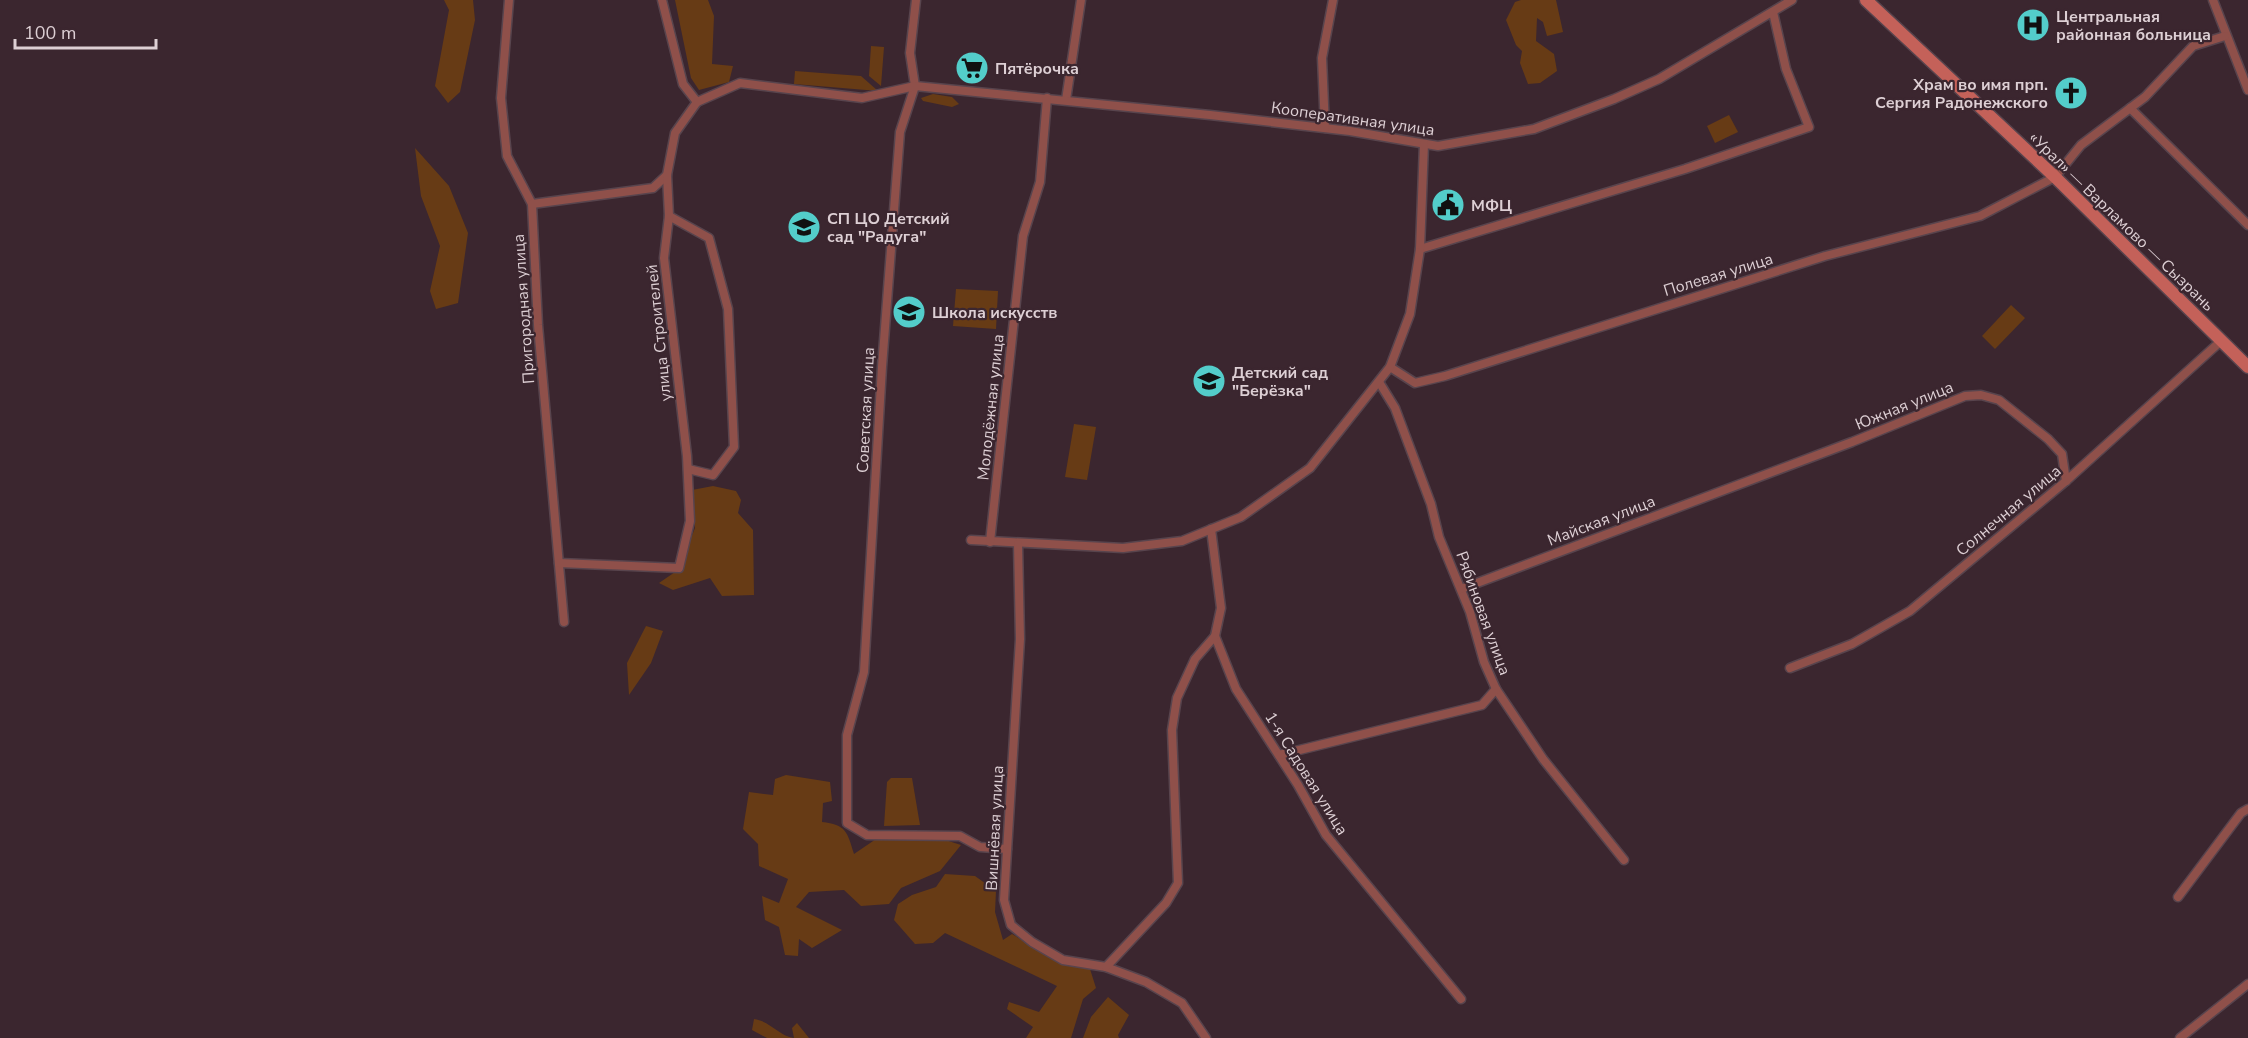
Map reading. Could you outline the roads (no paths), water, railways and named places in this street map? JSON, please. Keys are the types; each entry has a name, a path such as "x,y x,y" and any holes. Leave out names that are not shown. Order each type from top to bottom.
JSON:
{"main road":[{"name":"«Урал» — Варламово — Сызрань","path":"1866,0 2055,177 2248,368"}],"street":[{"name":"Пригородная улица","path":"509,0 501,98 507,156 532,204 538,325 564,622"},
{"path":"662,0 683,84 697,102"},
{"name":"Советская улица","path":"916,0 910,53 915,86 900,132 882,367 864,672 847,735 847,823 867,835 960,836 980,847 1007,849"},
{"path":"1066,100 1081,0"},
{"path":"1325,128 1322,58 1333,0"},
{"name":"Кооперативная улица","path":"697,102 740,83 862,98 915,86 1325,128 1438,146 1534,129 1573,115 1659,79 1792,0"},
{"path":"2213,0 2225,36 2248,90"},
{"path":"1420,249 1685,169 1809,127 1786,69 1773,12"},
{"path":"2055,177 2081,145 2145,97 2193,46 2225,36"},
{"name":"Молодёжная улица","path":"990,542 1023,236 1040,182 1047,98"},
{"name":"улица Строителей","path":"559,563 679,568 690,521 688,469 664,258 669,216 667,175 675,134 697,102"},
{"path":"2130,108 2248,225"},
{"path":"971,540 1123,549 1182,541 1241,517 1310,468 1390,368 1410,314 1420,249 1424,144"},
{"path":"532,204 653,188 667,175"},
{"name":"Полевая улица","path":"1390,368 1415,383 1445,376 1825,256 1980,216 2055,177"},
{"path":"669,216 709,238 728,309 734,447 713,475 688,469"},
{"name":"Солнечная улица","path":"1790,668 1852,644 1910,611 2066,481 2221,341"},
{"name":"Рябиновая улица","path":"1379,382 1395,408 1431,504 1439,537 1470,612 1484,662 1496,689 1543,759 1624,860"},
{"name":"Южная улица","path":"1752,479 1852,442 1927,410 1965,396 1981,394 1999,400 2048,439 2062,454 2066,481"},
{"name":"Майская улица","path":"1461,589 1752,479"},
{"path":"1106,967 1166,903 1178,883 1172,730 1177,698 1195,659 1215,636 1221,608 1211,529"},
{"name":"Вишнёвая улица","path":"1018,544 1020,639 1004,900 1011,925 1032,942 1062,960 1106,967 1146,982 1182,1004 1206,1038"},
{"name":"1-я Садовая улица","path":"1215,636 1236,689 1279,755 1326,835 1461,999"},
{"path":"1279,755 1482,705 1496,689"},
{"path":"2178,897 2241,813 2248,808"},
{"path":"2180,1038 2248,984"}],"place":[{"name":"Центральная районная больница","path":"2033,25"},
{"name":"Пятёрочка","path":"972,68"},
{"name":"Храм во имя прп. Сергия Радонежского","path":"2071,93"},
{"name":"МФЦ","path":"1448,205"},
{"name":"СП ЦО Детский сад \"Радуга\"","path":"804,227"},
{"name":"Школа искусств","path":"909,312"},
{"name":"Детский сад \"Берёзка\"","path":"1209,381"}]}
